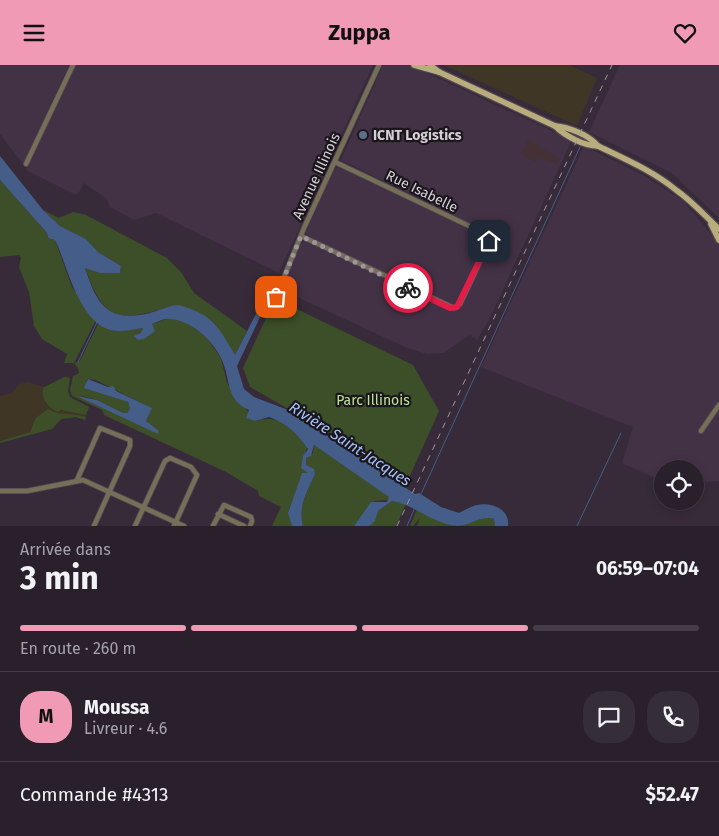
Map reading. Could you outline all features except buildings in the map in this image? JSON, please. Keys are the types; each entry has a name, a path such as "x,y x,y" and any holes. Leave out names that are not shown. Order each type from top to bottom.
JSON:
{"main road":[{"path":"414,65 429,71 439,72"},
{"path":"430,65 439,72 555,126 564,127 582,135 594,141 598,146 663,180 691,202 711,224 719,229"},
{"path":"711,224 712,231 719,240"}],"street":[{"path":"26,164 73,65"},
{"name":"Avenue Illinois","path":"276,297 301,236 379,65"},
{"name":"Rue Isabelle","path":"301,236 454,308 460,304 481,259 489,241 488,235 335,162"},
{"path":"701,431 719,405"},
{"path":"76,480 97,430 105,429 128,438 131,442 94,526"},
{"path":"135,526 167,459 185,464 195,470 197,475 175,524"},
{"path":"0,491 27,491 76,480 87,482 144,507 175,524 184,526"},
{"path":"213,526 223,505 251,517 250,526"},
{"path":"218,514 244,526"}],"shaded area":[{"path":"0,65 69,65 23,164 0,134"},
{"path":"75,65 373,65 279,273 156,213 134,220 110,207 107,199 84,183 78,194 74,194 26,170"},
{"path":"383,65 408,65 416,68 572,140 489,320 477,340 470,335 443,353 427,354 405,347 280,289 304,241 454,311 462,306 489,249 492,240 488,232 341,160"},
{"path":"444,65 569,65 597,78 577,126"},
{"path":"620,65 719,65 719,218 672,173 589,132"},
{"path":"528,139 560,159 557,164 538,158 536,162 521,154"},
{"path":"584,146 643,175 682,200 713,236 719,246 719,481 704,482 704,460 654,460 654,477 622,463 633,427 481,367"},
{"path":"338,167 485,237 486,241 456,305 445,302 308,236 306,232 334,170"},
{"path":"67,376 70,378 68,391 70,397 89,407 85,420 76,417 63,418 52,429 29,432 0,441 0,396 12,393 20,384 28,382 44,387"}],"green space":[{"path":"0,180 47,233 48,238 55,240 72,287 96,320 74,363 64,363 67,354 42,339 34,326 29,292 19,267 21,258 19,255 0,257"},
{"path":"43,210 59,218 73,212 86,215 167,258 181,272 194,293 247,331 235,355 177,305 129,316 118,315 109,310 100,301 92,287 85,267 100,273 120,273 121,266 98,252 86,239 60,226"},
{"name":"Parc Illinois","path":"280,301 413,365 439,411 409,478 250,387 243,368 273,303"},
{"path":"169,318 186,322 206,337 221,358 227,383 255,421 278,420 288,425 301,437 307,447 301,467 309,471 302,477 288,512 292,526 272,526 281,507 259,496 258,491 226,472 104,415 102,410 72,396 70,390 73,376 79,373 74,363 80,361 99,322 118,331 143,328 141,333 133,336 138,340 152,324","holes":["88,379 96,380 151,408 146,421 158,431 78,395 97,400 123,413 127,413 130,409 128,402 86,381"]},
{"path":"64,377 70,378 68,391 70,397 89,407 86,415 61,410 58,412 46,402 43,388"},
{"path":"48,409 57,413 86,417 85,420 76,417 61,419 52,429 0,443 0,441 30,432 36,418"},
{"path":"314,445 384,492 389,497 389,500 375,501 354,526 303,526 302,506 315,474 306,465 306,458 313,453"},
{"path":"392,501 406,504 396,526 369,526 378,511"},
{"path":"417,509 435,520 456,526 417,526 420,518 413,526 410,526"},
{"path":"487,517 494,519 495,526 459,526"}],"water":[{"name":"Rivière Saint-Jacques","path":"0,156 43,210 60,226 86,239 98,252 121,266 120,273 100,273 85,268 94,292 106,308 114,313 136,315 176,305 187,307 202,314 214,324 235,355 266,294 270,296 237,366 244,389 254,397 288,410 415,494 419,493 441,507 459,513 477,505 494,506 506,515 508,526 495,526 494,519 489,518 480,519 462,526 448,525 408,506 392,501 378,511 375,521 369,526 354,526 371,502 387,502 389,497 314,445 311,456 306,458 306,465 314,469 315,474 302,506 303,526 292,526 288,513 302,473 308,473 301,468 303,456 308,449 304,443 292,430 276,420 269,417 255,421 246,418 249,410 241,406 232,394 224,366 217,351 193,327 178,320 166,319 152,324 155,331 144,339 138,340 133,336 141,333 143,328 119,331 106,328 94,320 77,295 55,240 48,238 47,233 0,180"},
{"path":"88,379 108,387 113,386 116,391 152,408 146,421 159,431 158,434 77,396 97,400 123,413 127,413 130,409 128,402 84,388"}],"waterway":[{"path":"421,494 580,147"},
{"path":"78,362 98,320"},
{"path":"577,526 621,433"},
{"path":"407,526 415,507"}],"railway":[{"path":"397,526 612,65"}],"way so far":[{"path":"276,297 278,287 301,236 408,288"}],"place":[{"name":"ICNT Logistics","path":"363,135"}],"route":[{"path":"408,288 450,308 457,307 489,241"}]}
